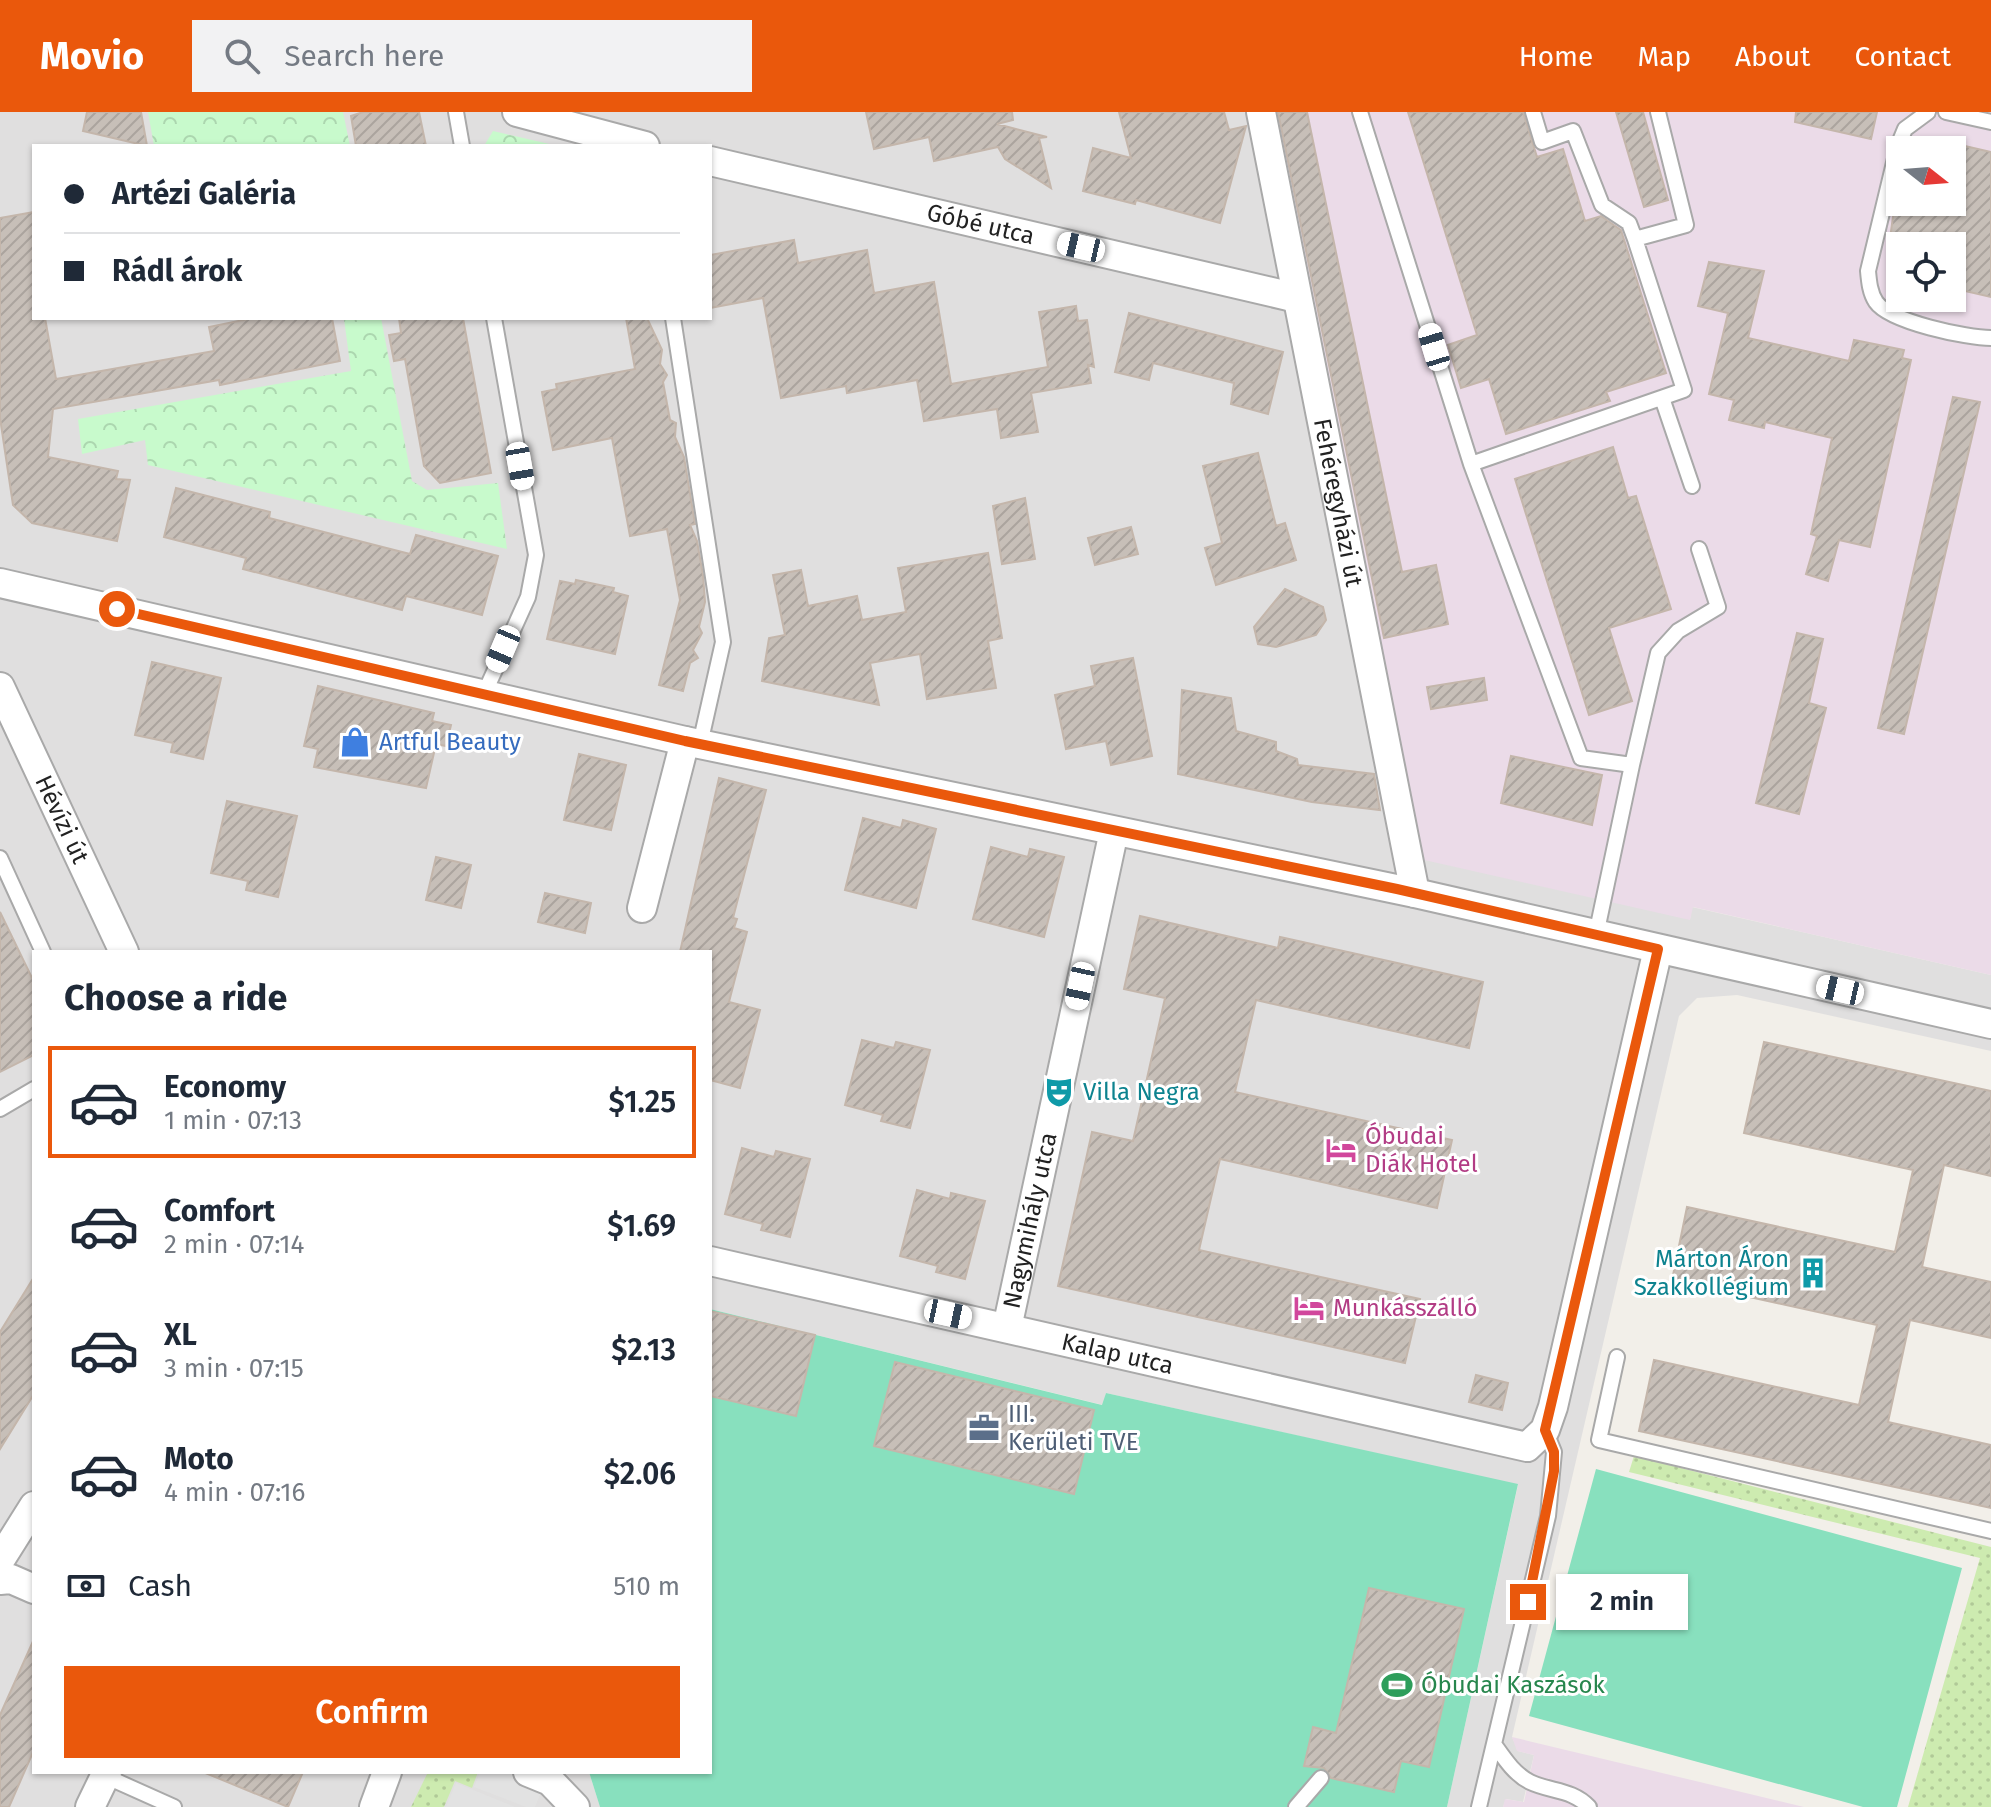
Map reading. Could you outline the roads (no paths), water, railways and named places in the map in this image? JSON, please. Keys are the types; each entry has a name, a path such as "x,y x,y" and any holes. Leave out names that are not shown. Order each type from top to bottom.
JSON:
{"street":[{"path":"517,112 637,144"},
{"name":"Fehéregyházi út","path":"1261,112 1415,893"},
{"name":"Góbé utca","path":"712,161 1297,298"},
{"path":"0,583 693,742 1415,893 1991,1024"},
{"name":"Hévízi út","path":"0,687 123,950"},
{"path":"642,908 693,742"},
{"name":"Nagymihály utca","path":"1007,1328 1114,831"},
{"path":"1536,1438 1658,949"},
{"name":"Kalap utca","path":"712,1261 1007,1328 1536,1438"},
{"path":"0,1560 32,1509"},
{"path":"0,1580 11,1579 32,1588"},
{"path":"90,1807 106,1774"},
{"path":"374,1807 386,1774"},
{"path":"533,1774 550,1781 575,1807"}],"lane":[{"path":"456,112 462,144"},
{"path":"1360,112 1471,464 1581,758 1632,765"},
{"path":"1471,464 1684,390 1629,223 1602,205 1573,131 1542,142 1533,112"},
{"path":"1635,239 1686,225 1658,112"},
{"path":"1928,112 1905,129 1898,146 1868,271 1870,290 1878,305 1893,315 1991,338"},
{"path":"1946,112 1991,122"},
{"path":"484,694 528,597 536,555 494,320"},
{"path":"673,320 723,642 693,742"},
{"path":"1662,398 1692,486"},
{"path":"1596,935 1658,653 1678,631 1718,607 1699,549"},
{"path":"0,858 42,950"},
{"path":"0,1109 32,1090"},
{"path":"1617,1357 1599,1440 1991,1531"},
{"path":"1479,1807 1548,1516 1554,1452 1536,1438"},
{"path":"1494,1744 1511,1767 1529,1782 1578,1796 1589,1807"},
{"path":"106,1774 174,1807"},
{"path":"1296,1807 1321,1778"}],"place":[{"name":"Artful Beauty","path":"355,742"},
{"name":"Villa Negra","path":"1059,1092"},
{"name":"Óbudai Diák Hotel","path":"1341,1150"},
{"name":"Márton Áron Szakkollégium","path":"1813,1273"},
{"name":"Munkásszálló","path":"1309,1308"},
{"name":"III. Kerületi TVE","path":"984,1428"},
{"name":"Óbudai Kaszások","path":"1397,1685"}]}
